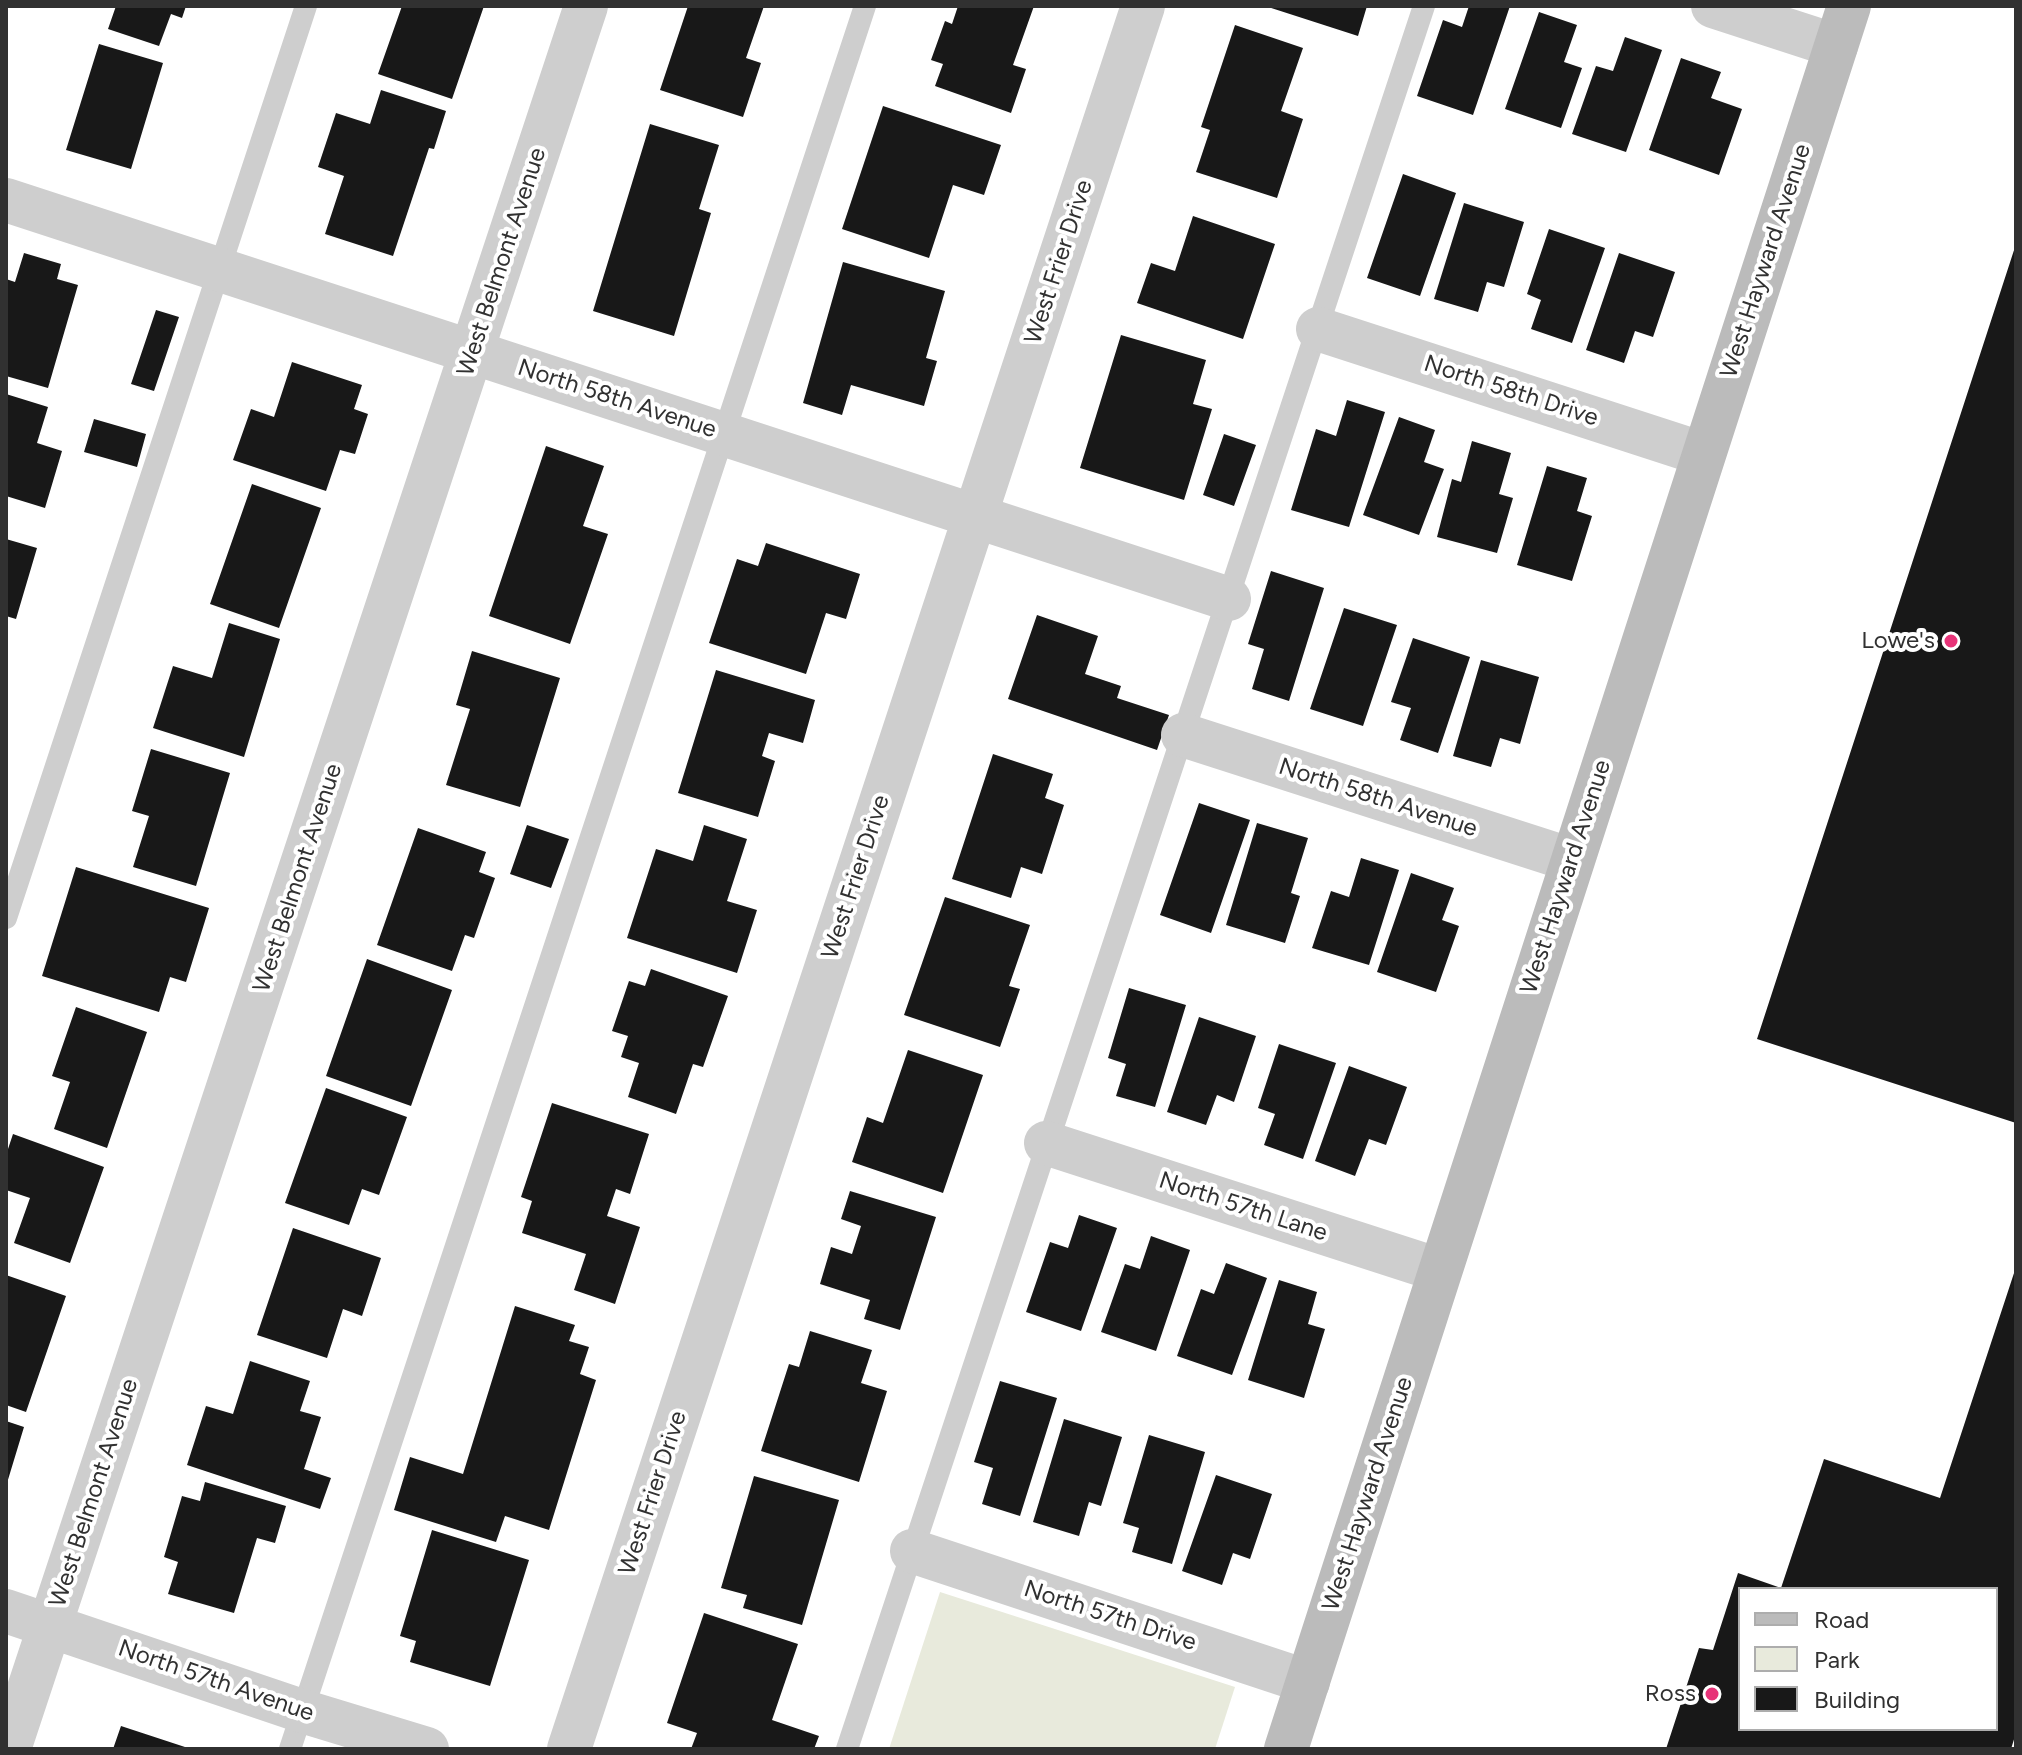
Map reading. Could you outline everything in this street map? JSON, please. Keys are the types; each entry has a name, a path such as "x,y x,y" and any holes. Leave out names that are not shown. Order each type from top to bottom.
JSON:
{"street":[{"name":"West Belmont Avenue","path":"9,1749 586,6"},
{"name":"West Frier Drive","path":"569,1749 1143,6"},
{"path":"1713,6 1842,26"},
{"name":"West Hayward Avenue","path":"1286,1749 1842,26"},
{"name":"North 58th Avenue","path":"6,200 1229,599"},
{"name":"North 58th Drive","path":"1318,329 1703,454"},
{"name":"North 58th Avenue","path":"1183,735 1572,860"},
{"name":"North 57th Lane","path":"1046,1143 1439,1270"},
{"name":"North 57th Drive","path":"912,1551 1308,1682"},
{"name":"North 57th Avenue","path":"6,1611 50,1625 296,1730 427,1749"}],"lane":[{"path":"6,918 306,6"},
{"path":"296,1730 865,6"},
{"path":"847,1749 1424,6"}],"green space":[{"path":"940,1592 1235,1687 1215,1749 889,1749"}],"building":[{"path":"116,6 186,6 182,18 171,14 159,46 108,29"},
{"path":"402,6 484,6 452,99 378,74"},
{"path":"688,6 764,6 746,58 761,63 743,117 660,90"},
{"path":"958,6 1034,6 1013,65 1026,69 1011,113 935,86 943,64 931,60 945,21 952,24"},
{"path":"1265,6 1367,6 1358,36"},
{"path":"1469,6 1510,6 1473,115 1417,96 1443,20 1462,27"},
{"path":"1539,12 1577,25 1564,62 1582,68 1561,128 1505,109"},
{"path":"1235,25 1303,48 1281,111 1303,119 1277,198 1196,172 1210,130 1201,127"},
{"path":"1625,37 1662,50 1626,152 1572,134 1596,66 1613,71"},
{"path":"99,44 163,63 131,169 66,150"},
{"path":"1681,58 1721,72 1711,98 1742,109 1719,175 1649,150"},
{"path":"381,90 446,111 434,149 429,148 393,256 325,234 344,176 318,167 336,113 370,124"},
{"path":"883,106 1001,145 984,195 953,185 929,258 842,229"},
{"path":"650,124 719,145 699,209 711,213 674,336 593,311"},
{"path":"1403,174 1456,193 1420,296 1367,278"},
{"path":"1464,203 1524,222 1504,287 1487,282 1478,312 1434,299"},
{"path":"1193,216 1275,244 1243,339 1137,303 1151,263 1175,271"},
{"path":"1549,229 1605,248 1572,343 1531,329 1541,300 1527,294"},
{"name":"Lowe's","path":"2016,244 2016,1123 1757,1039"},
{"path":"24,253 61,264 57,279 78,285 48,388 6,376 6,279 15,282"},
{"path":"1619,253 1675,272 1653,337 1635,331 1624,363 1586,350"},
{"path":"843,262 945,291 926,358 937,361 924,406 851,385 842,415 803,403"},
{"path":"156,310 179,317 154,391 131,384"},
{"path":"1121,335 1206,360 1193,404 1212,409 1184,500 1080,468"},
{"path":"292,362 362,385 354,409 368,414 355,454 340,450 326,491 233,460 251,409 274,417"},
{"path":"6,394 48,407 37,443 62,451 45,508 6,496"},
{"path":"1347,400 1385,412 1349,527 1291,510 1316,429 1336,436"},
{"path":"1399,417 1435,430 1424,462 1444,469 1419,535 1363,515"},
{"path":"94,419 146,434 137,467 84,452"},
{"path":"1224,434 1256,445 1234,506 1203,495"},
{"path":"1472,441 1511,453 1499,494 1513,498 1497,553 1437,537 1452,479 1461,482"},
{"path":"546,446 604,466 583,526 608,534 570,644 489,616"},
{"path":"1547,466 1587,478 1577,511 1592,516 1572,581 1517,565"},
{"path":"252,484 321,508 279,628 210,604"},
{"path":"6,539 37,548 16,619 6,616"},
{"path":"766,543 860,574 846,619 826,613 806,674 709,643 737,559 758,566"},
{"path":"1271,571 1324,588 1289,701 1252,689 1264,649 1248,644"},
{"path":"1344,608 1397,625 1363,726 1310,709"},
{"path":"1037,615 1098,636 1085,674 1121,686 1117,698 1169,715 1157,750 1008,699"},
{"path":"229,623 280,639 244,757 153,728 173,666 212,678"},
{"path":"1413,638 1470,657 1438,753 1400,740 1411,708 1391,702"},
{"path":"472,651 560,678 520,807 446,785 470,709 456,705"},
{"path":"1481,660 1539,677 1520,744 1500,738 1491,767 1453,756"},
{"path":"716,670 815,700 803,743 769,733 762,756 775,761 758,817 678,793"},
{"path":"151,749 230,773 196,886 133,867 149,816 132,811"},
{"path":"993,754 1053,774 1045,798 1064,805 1042,874 1021,867 1011,898 952,879"},
{"path":"1199,803 1250,820 1211,933 1160,915"},
{"path":"1257,823 1308,838 1291,893 1300,896 1285,943 1226,925"},
{"path":"527,825 569,839 551,888 510,874"},
{"path":"704,825 747,839 727,901 757,910 737,973 627,938 656,849 693,861"},
{"path":"418,828 486,852 479,872 495,878 474,938 465,935 452,971 377,945"},
{"path":"1361,858 1399,870 1369,965 1312,948 1331,891 1349,897"},
{"path":"76,867 209,908 186,982 170,977 159,1012 42,976"},
{"path":"1411,873 1454,888 1442,920 1459,926 1436,992 1377,972"},
{"path":"945,897 1030,925 1009,986 1020,989 1000,1047 904,1015"},
{"path":"367,959 452,990 411,1106 326,1076"},
{"path":"651,969 728,996 703,1067 693,1064 676,1114 628,1097 639,1063 621,1057 628,1036 612,1031 629,981 645,986"},
{"path":"1129,988 1186,1005 1155,1107 1116,1096 1126,1064 1108,1058"},
{"path":"76,1007 147,1032 107,1148 54,1129 70,1082 52,1076"},
{"path":"1199,1017 1256,1036 1234,1102 1217,1095 1206,1125 1167,1112"},
{"path":"1279,1044 1336,1063 1303,1159 1264,1145 1275,1114 1258,1108"},
{"path":"908,1050 983,1075 943,1193 852,1162 867,1117 883,1123"},
{"path":"1349,1066 1407,1087 1386,1145 1369,1139 1355,1176 1315,1161"},
{"path":"326,1088 407,1117 379,1195 362,1189 349,1225 285,1203"},
{"path":"552,1103 649,1134 630,1194 616,1189 607,1216 640,1227 615,1304 574,1290 586,1254 522,1233 532,1201 521,1197"},
{"path":"13,1134 104,1167 70,1263 14,1243 30,1198 6,1190 6,1155"},
{"path":"850,1191 936,1217 900,1330 864,1319 870,1300 820,1284 831,1247 852,1254 861,1226 841,1219"},
{"path":"1079,1215 1117,1228 1081,1331 1026,1312 1050,1242 1068,1248"},
{"path":"293,1228 381,1258 362,1316 343,1309 327,1358 257,1335"},
{"path":"1151,1236 1190,1250 1156,1351 1101,1332 1125,1264 1140,1269"},
{"path":"1226,1263 1267,1278 1232,1375 1177,1356 1201,1289 1214,1294"},
{"path":"2016,1267 2016,1733 2011,1749 1666,1749 1699,1648 1713,1650 1738,1573 1778,1587 1738,1587 1738,1731 1998,1731 1998,1587 1781,1587 1824,1459 1940,1498"},
{"path":"6,1275 66,1296 26,1412 6,1405"},
{"path":"1279,1280 1317,1292 1308,1324 1325,1329 1304,1398 1248,1380"},
{"path":"515,1306 575,1325 569,1341 589,1347 580,1374 596,1380 549,1530 505,1516 496,1542 394,1510 410,1457 463,1474"},
{"path":"810,1331 872,1350 861,1383 887,1391 859,1482 761,1451 789,1364 799,1367"},
{"path":"250,1361 310,1381 300,1411 321,1417 304,1469 331,1478 320,1509 187,1465 206,1406 233,1414"},
{"path":"1000,1381 1057,1398 1020,1516 982,1504 993,1468 974,1462"},
{"path":"1064,1419 1122,1437 1101,1506 1089,1502 1079,1536 1033,1522"},
{"path":"6,1421 24,1427 7,1483 6,1482"},
{"path":"1149,1435 1205,1452 1172,1564 1132,1552 1139,1528 1123,1523"},
{"path":"1216,1475 1272,1494 1250,1559 1233,1553 1222,1585 1182,1571"},
{"path":"754,1476 839,1500 802,1625 743,1608 747,1595 721,1588"},
{"path":"205,1482 286,1506 275,1543 257,1538 234,1613 168,1594 178,1562 164,1557 182,1496 200,1501"},
{"path":"432,1530 529,1560 490,1686 410,1662 416,1641 400,1636"},
{"path":"704,1613 798,1644 772,1720 819,1736 814,1749 691,1749 697,1733 667,1723"},
{"path":"121,1726 188,1748 113,1749"}],"place":[{"name":"Lowe's","path":"1951,641"},
{"name":"Ross","path":"1712,1694"}]}
